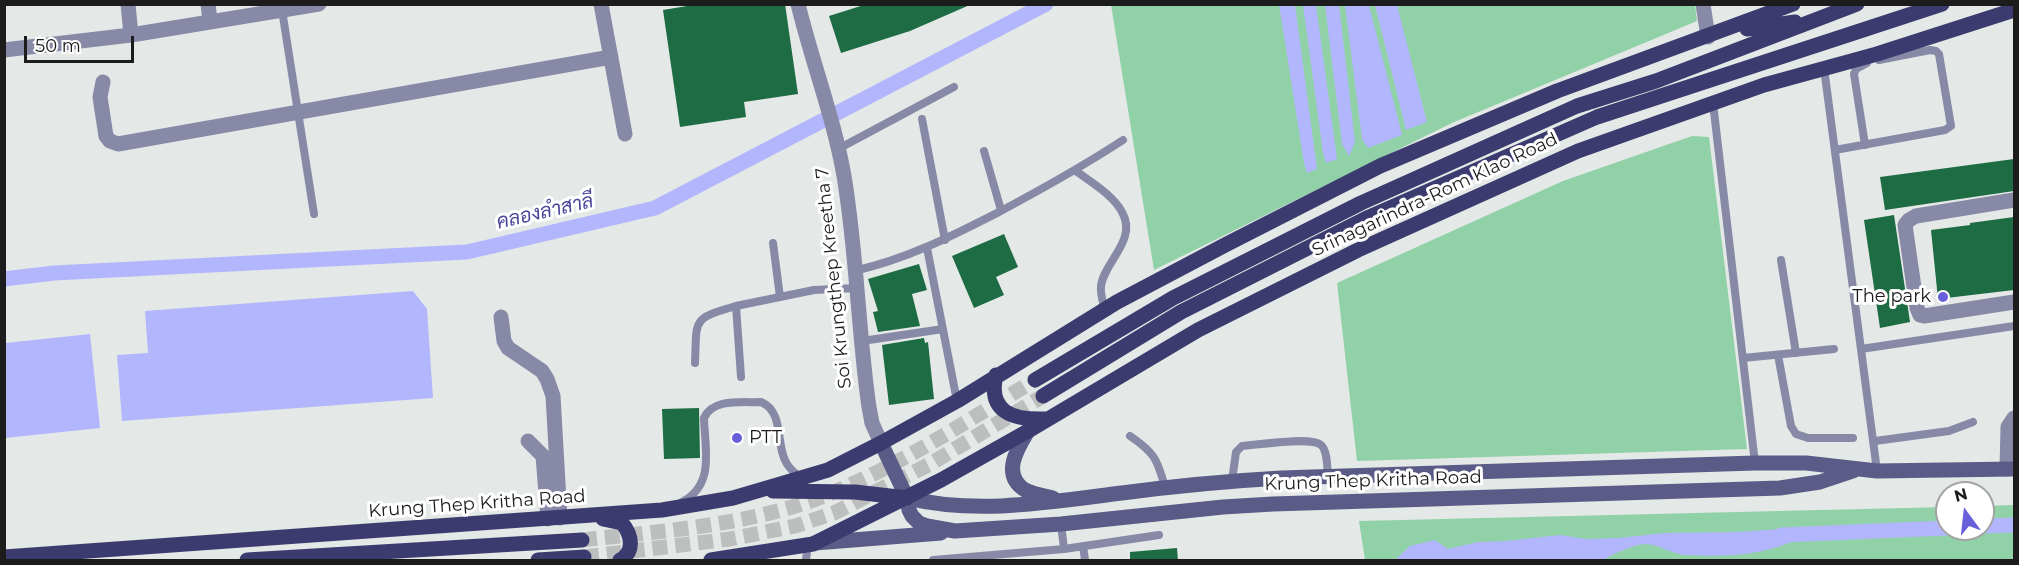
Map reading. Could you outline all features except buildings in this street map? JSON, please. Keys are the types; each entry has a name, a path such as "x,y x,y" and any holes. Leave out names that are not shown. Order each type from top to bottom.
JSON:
{"main road":[{"path":"881,443 957,401 1105,310 1217,249 1380,166 1557,91 1793,4"},
{"name":"Srinagarindra-Rom Klao Road","path":"1035,380 1173,298 1360,204 1576,106 1656,81 1857,4"},
{"name":"Srinagarindra-Rom Klao Road","path":"1043,396 1181,312 1369,218 1597,117 1942,4"},
{"name":"Srinagarindra-Rom Klao Road","path":"907,498 1028,431 1198,330 1358,250 1578,151 1764,85 1877,54 2014,10"},
{"path":"1714,35 1822,19"},
{"path":"1764,85 1830,41"},
{"path":"996,375 994,391 1001,407 1016,418 1048,419"},
{"path":"1028,431 1012,463 1014,478 1025,490 1061,501"},
{"name":"Krung Thep Kritha Road","path":"4,557 662,510 733,498 828,470 881,443 907,498 912,516 920,523 956,531 1061,524 1223,507 1780,488 1820,482 1858,470"},
{"name":"Krung Thep Kritha Road","path":"907,498 936,505 960,507 1061,501 1232,481 1755,463 1806,463 1877,471 2011,469"},
{"path":"1366,476 1368,501"},
{"path":"758,490 855,492 907,498"},
{"path":"810,544 907,498"},
{"path":"582,516 615,521 627,528 631,543 630,549 620,561"},
{"path":"711,561 810,544 956,531"},
{"path":"247,561 582,540"},
{"path":"538,561 584,557"}],"street":[{"path":"128,4 131,35"},
{"path":"208,4 210,21"},
{"path":"4,51 131,35 210,21 248,10 282,10 319,4"},
{"path":"601,4 625,135"},
{"name":"Soi Krungthep Kreetha 7","path":"798,4 838,149 851,223 869,407 872,423 881,443"},
{"path":"1703,4 1714,35"},
{"path":"103,82 100,97 106,136 110,141 118,144 611,57"},
{"path":"2014,200 1916,216 1905,225 1917,308 1920,315 2014,302"},
{"path":"501,317 504,341 508,348 542,371 553,396 554,519"},
{"path":"2011,469 2008,427 2014,418"},
{"path":"528,441 543,456 554,519"}],"lane":[{"path":"282,10 314,214"},
{"path":"1835,150 1865,145 1945,130 1951,126 1939,54 1936,51 1930,50 1862,64 1856,69 1854,74 1865,145"},
{"path":"1824,68 1875,441 1877,471"},
{"path":"838,149 954,87"},
{"path":"1713,103 1755,463"},
{"path":"922,119 945,240"},
{"path":"854,270 879,265 945,240 1076,171 1123,140"},
{"path":"984,151 1001,210"},
{"path":"1076,171 1108,196 1122,211 1126,223 1125,236 1101,287 1105,310"},
{"path":"773,243 780,297"},
{"path":"927,248 957,401"},
{"path":"1780,260 1796,353"},
{"path":"695,363 697,327 700,320 710,313 831,288 857,288"},
{"path":"736,306 741,377"},
{"path":"1861,349 2014,326"},
{"path":"862,341 943,329"},
{"path":"1743,358 1834,349"},
{"path":"1778,355 1791,426 1796,434 1808,438 1853,438"},
{"path":"662,510 686,500 702,486 705,476 704,418 706,412 720,404 761,402 766,404 775,415 786,463 801,478"},
{"path":"1875,441 1949,431 1973,422"},
{"path":"1130,436 1149,449 1158,463 1165,488"},
{"path":"1232,481 1238,448 1310,441 1322,445 1329,477"},
{"path":"1061,524 1064,549"},
{"path":"933,561 1044,556 1064,549 1159,535"},
{"path":"806,561 810,544"},
{"path":"1083,546 1085,561"}],"green space":[{"path":"1695,4 1697,21 1452,123 1154,270 1111,5"},
{"path":"1692,136 1709,137 1747,449 1357,461 1337,283 1563,181"},
{"path":"2014,505 2014,560 1365,560 1359,521 1935,507 1935,541 1995,541 1995,506"}],"water":[{"path":"1279,5 1295,5 1317,169 1307,173 1304,163"},
{"path":"1303,5 1316,5 1337,159 1326,163 1323,153"},
{"path":"1325,5 1339,5 1355,142 1349,156 1342,144"},
{"path":"1345,5 1369,5 1402,135 1368,148 1362,139"},
{"path":"1375,5 1397,5 1427,122 1406,130"},
{"path":"413,291 427,309 433,398 122,421 117,355 148,353 145,311"},
{"path":"90,334 100,428 5,438 5,343"},
{"path":"1795,528 1802,537 1774,548 1745,554 1685,555 1645,544 1629,548 1602,560 1395,560 1410,546 1435,540 1448,549 1478,542 1560,535 1586,539 1665,533"}],"waterway":[{"name":"คลองลำสาลี","path":"4,279 54,273 467,252 655,208 1046,4"},
{"path":"1995,526 2014,525"},
{"path":"1781,535 1935,529"}],"tunnel":[{"path":"582,540 732,521 819,498 902,459 1035,380"},
{"path":"584,557 730,539 795,526 834,513 930,464 1043,396"}],"place":[{"name":"The park","path":"1943,297"},
{"name":"PTT","path":"737,438"}]}
